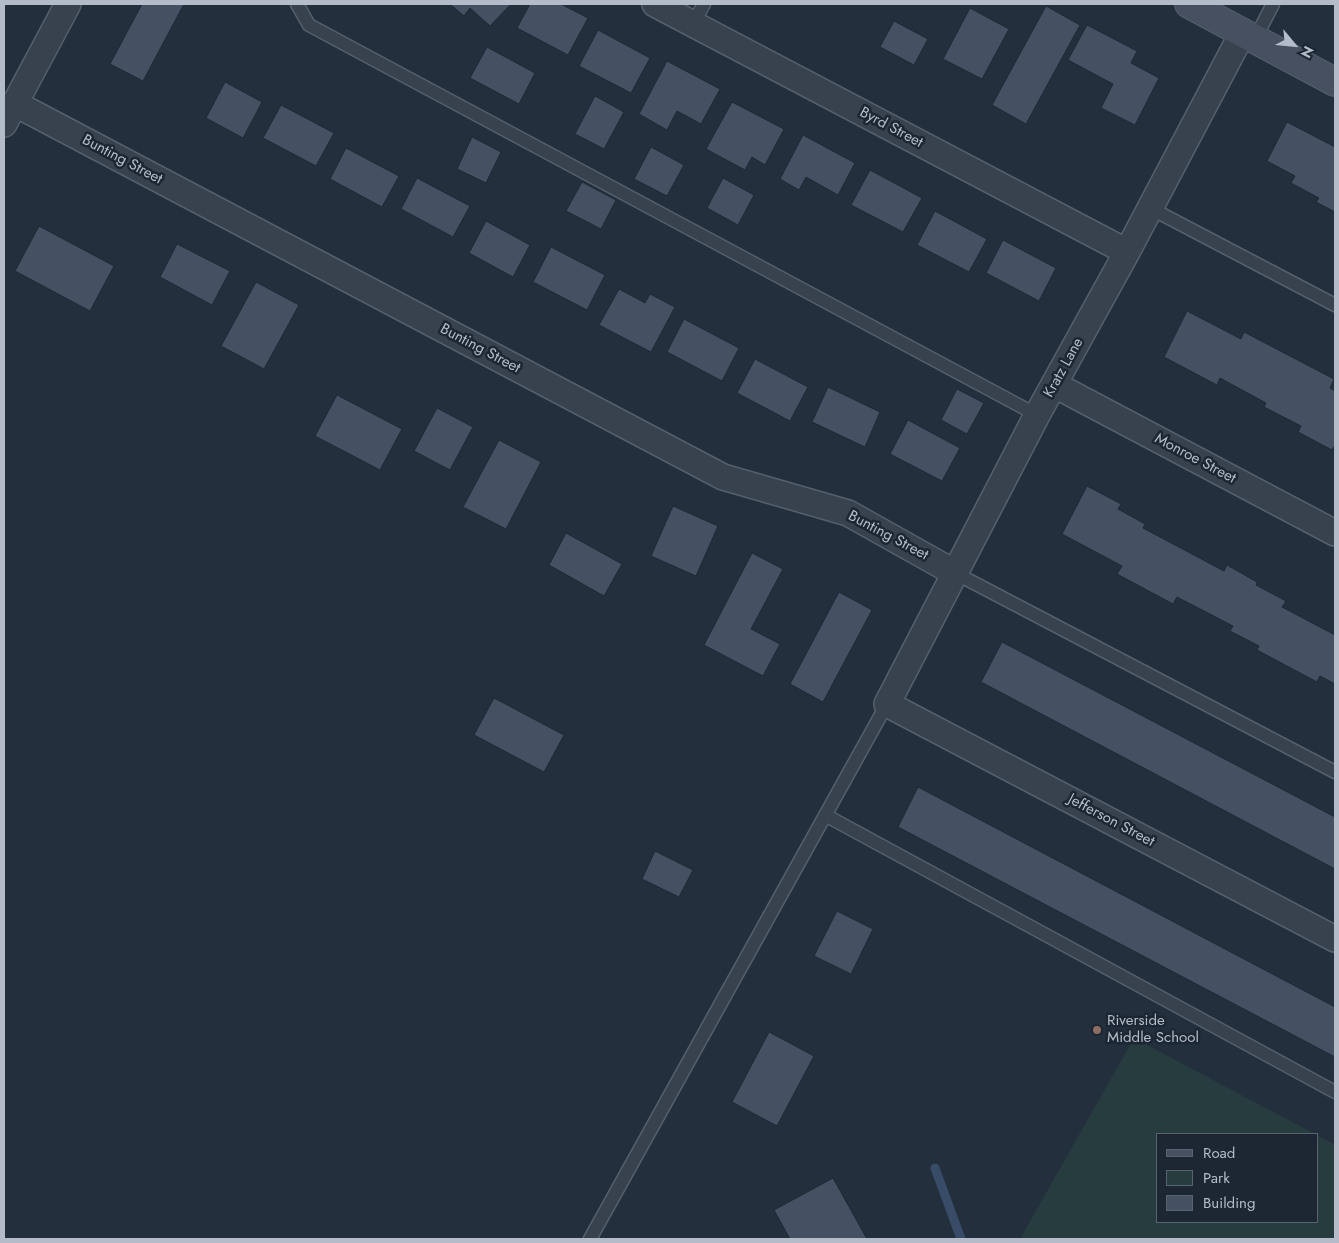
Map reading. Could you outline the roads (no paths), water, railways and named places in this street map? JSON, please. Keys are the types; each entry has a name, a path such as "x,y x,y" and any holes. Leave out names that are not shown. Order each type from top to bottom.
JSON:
{"street":[{"path":"9,114 68,4"},
{"name":"Byrd Street","path":"655,4 698,14 1127,252"},
{"path":"1189,4 1335,82"},
{"name":"Kratz Lane","path":"887,704 1037,415 1150,208 1249,36"},
{"name":"Bunting Street","path":"9,114 723,477 848,513 955,573"},
{"name":"Monroe Street","path":"1055,385 1335,533"},
{"name":"Jefferson Street","path":"887,704 1335,939"}],"lane":[{"path":"297,4 309,25 1037,415"},
{"path":"1249,36 1274,4"},
{"path":"1150,208 1335,305"},
{"path":"955,573 1335,772"},
{"path":"590,1239 887,704"},
{"path":"825,815 1335,1092"}],"waterway":[{"path":"935,1168 961,1239"}],"place":[{"name":"Riverside Middle School","path":"1097,1030"}]}
